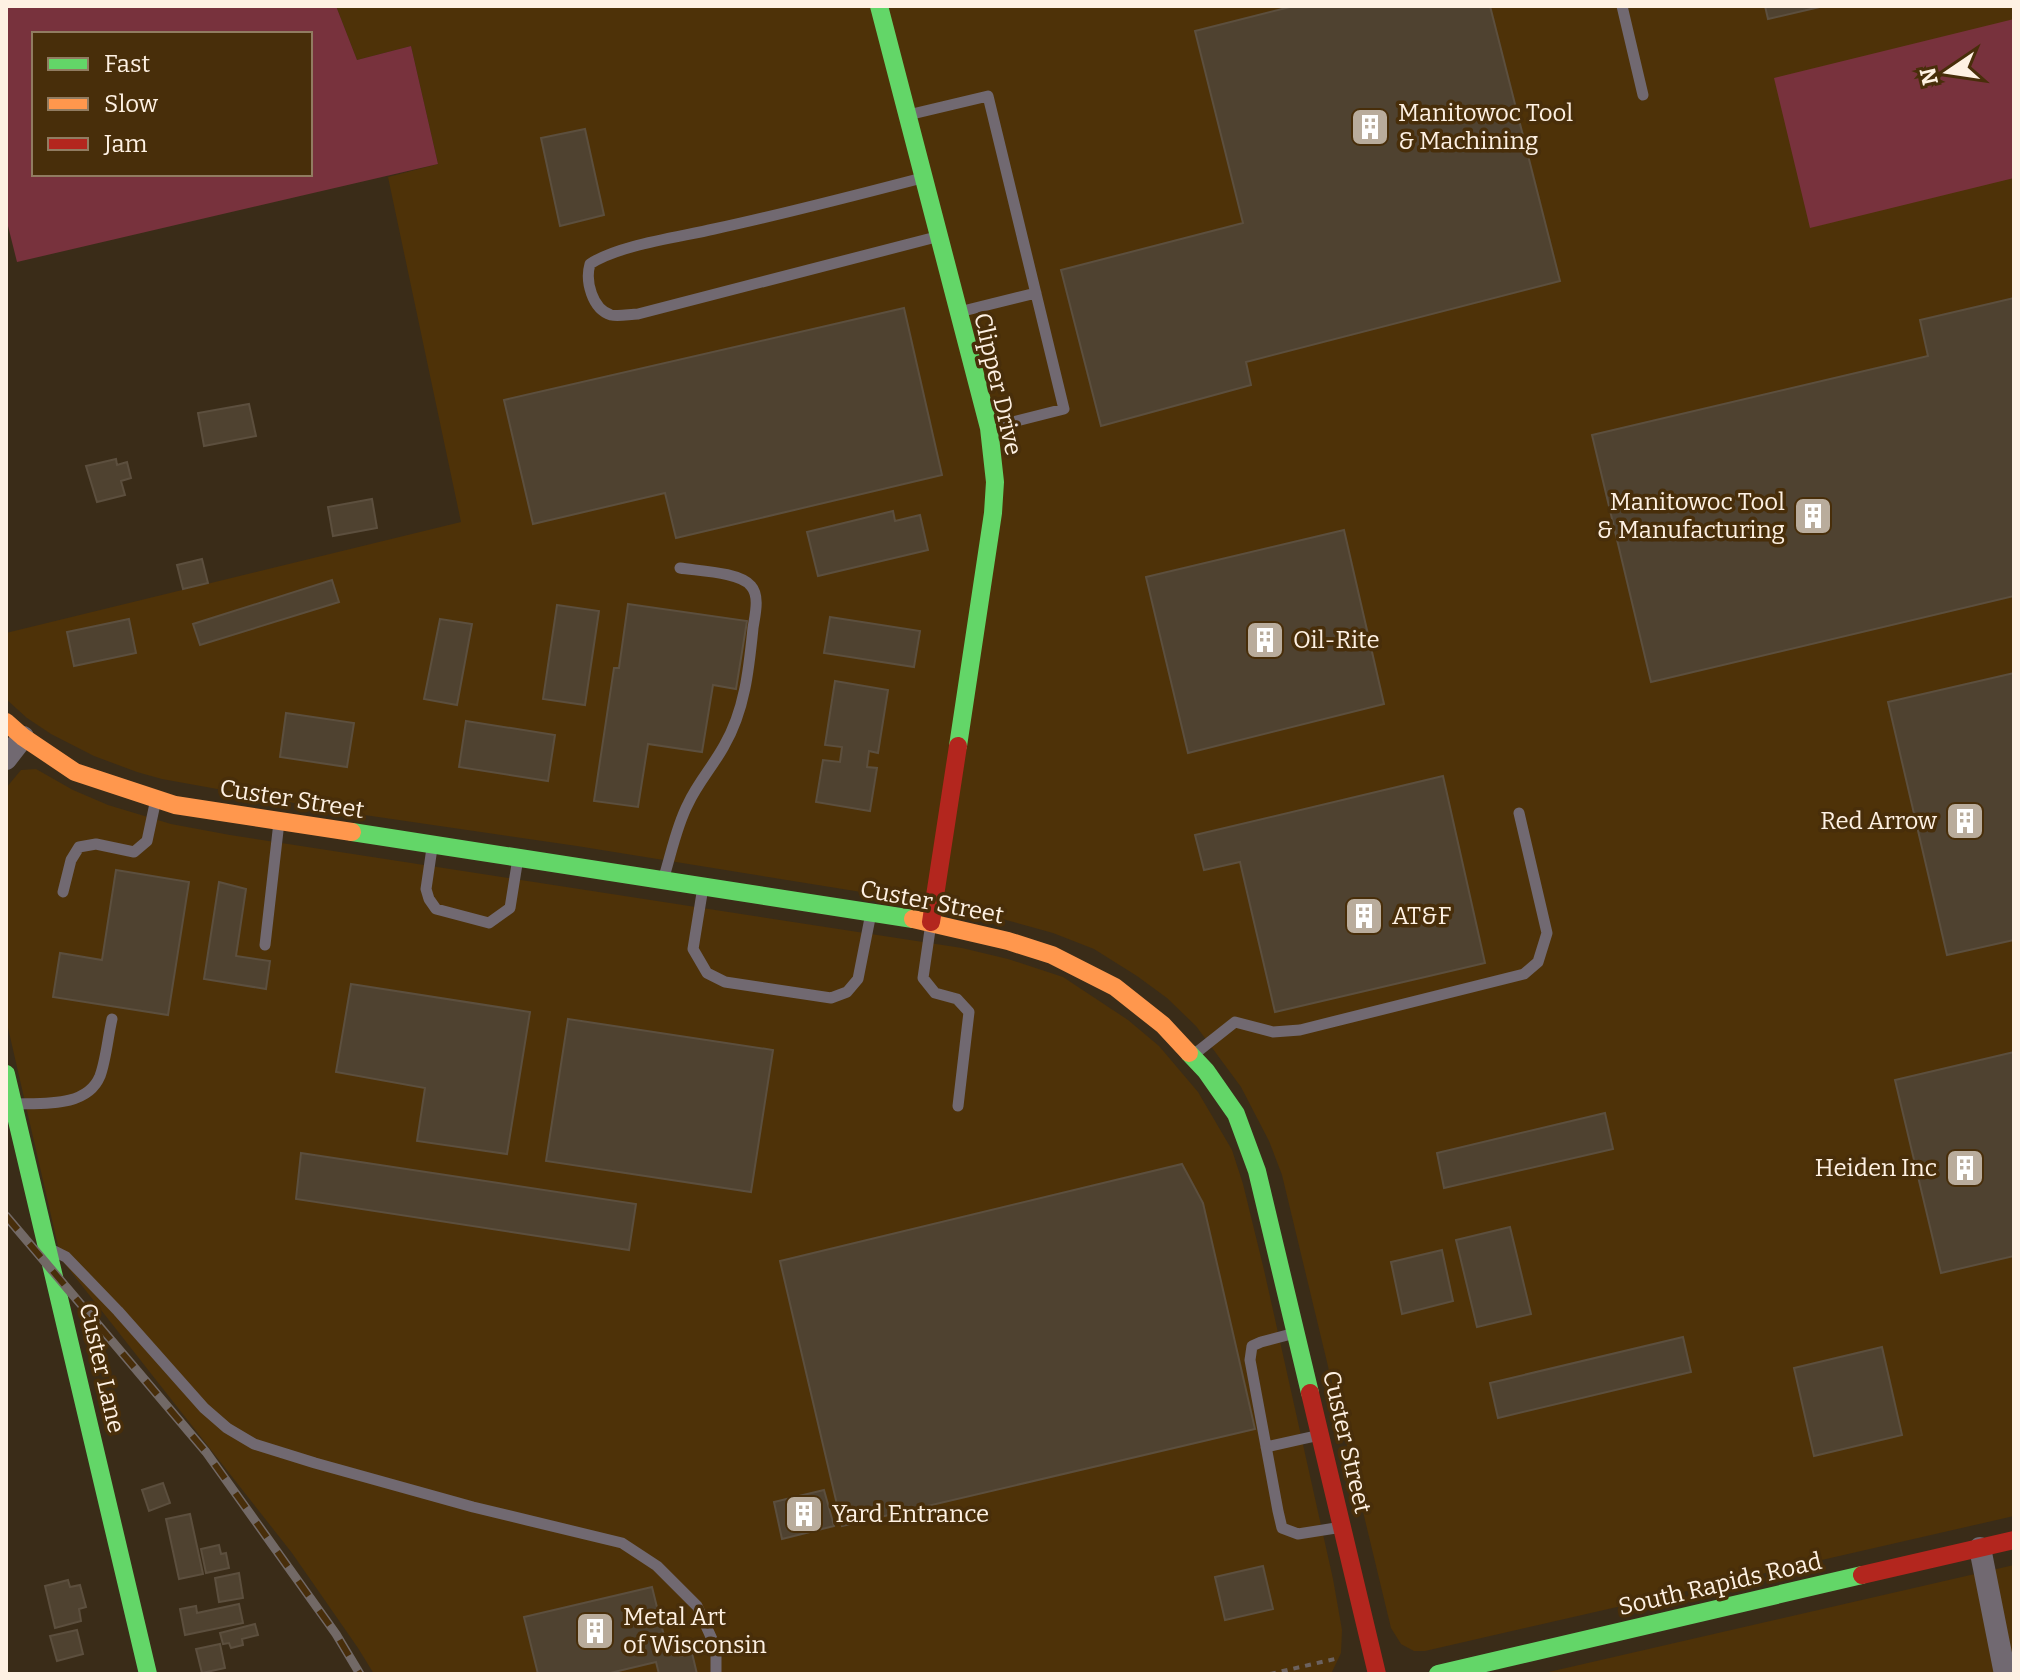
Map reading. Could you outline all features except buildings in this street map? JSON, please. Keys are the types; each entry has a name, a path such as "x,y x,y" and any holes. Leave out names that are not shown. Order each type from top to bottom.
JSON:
{"street":[{"name":"Clipper Drive","path":"879,6 989,428 995,482 993,513 931,922"},
{"name":"Custer Street","path":"14,729 75,772 175,805 931,922 1052,955 1115,987 1163,1025 1206,1071 1236,1114 1257,1171 1377,1674"},
{"path":"6,759 14,729"},
{"name":"Custer Lane","path":"6,1074 148,1674"},
{"name":"South Rapids Road","path":"1438,1674 2014,1540"},
{"path":"1980,1548 2005,1674"}],"lane":[{"path":"1622,6 1643,95"},
{"path":"907,115 988,96 1064,409 989,428"},
{"path":"923,178 600,257 590,264 589,285 602,310 614,316 638,314 938,236"},
{"path":"958,312 1036,293"},
{"path":"663,881 688,803 735,725 748,677 756,601 751,586 744,580 680,568"},
{"path":"63,892 71,860 79,847 96,844 134,852 147,841 156,799"},
{"path":"1192,1056 1235,1022 1273,1032 1300,1030 1524,974 1538,962 1547,933 1519,813"},
{"path":"265,945 279,821"},
{"path":"433,845 426,889 436,909 489,923 510,908 518,858"},
{"path":"704,887 693,949 707,973 725,982 831,998 847,992 858,979 871,913"},
{"path":"931,922 923,978 935,993 957,999 969,1012 958,1106"},
{"path":"13,1104 62,1102 83,1096 99,1078 112,1019"},
{"path":"46,1246 66,1257 204,1408 227,1428 254,1444 473,1507 622,1543 657,1566 697,1606 716,1648 716,1674"},
{"path":"1296,1333 1252,1346 1250,1360 1282,1528 1298,1534 1342,1527"},
{"path":"1266,1447 1320,1435"}],"path":[{"path":"1270,1674 1339,1658"}],"shaded area":[{"path":"6,6 336,6 357,60 411,46 438,164 17,262 6,218"},
{"path":"336,6 2014,6 2014,1516 1425,1651 1414,1651 1401,1644 1391,1628 1282,1175 1269,1141 1241,1087 1196,1026 1167,998 1137,976 1094,949 1053,933 988,915 898,896 344,812 162,779 94,756 27,718 6,699 6,633 461,522 388,177 438,164 411,46 357,60"},
{"path":"2014,19 2014,178 1810,228 1774,78"},
{"path":"36,769 108,805 171,824 962,948 1063,977 1128,1020 1159,1046 1198,1092 1232,1150 1243,1184 1333,1579 1342,1630 1341,1653 1332,1672 374,1674 292,1553 61,1259 6,1019 6,788 21,770"},
{"path":"2014,1565 2014,1674 1540,1674"}],"railway":[{"path":"6,1216 206,1452 336,1634 360,1674"}],"traffic: fast":[{"path":"879,6 989,428 995,482 958,746"},
{"path":"352,832 913,919"},
{"path":"1189,1053 1206,1071 1236,1114 1257,1171 1310,1393"},
{"path":"6,1074 148,1674"},
{"path":"1438,1674 1862,1575"}],"traffic: slow":[{"path":"6,722 75,772 175,805 352,832"},
{"path":"913,919 1008,941 1052,955 1115,987 1163,1025 1189,1053"}],"traffic: jam":[{"path":"931,922 958,746"},
{"path":"1310,1393 1377,1674"},
{"path":"1862,1575 2014,1540"}],"place":[{"name":"Manitowoc Tool & Machining","path":"1370,127"},
{"name":"Manitowoc Tool & Manufacturing","path":"1813,516"},
{"name":"Oil-Rite","path":"1265,640"},
{"name":"Red Arrow","path":"1965,821"},
{"name":"AT&F","path":"1364,916"},
{"name":"Heiden Inc","path":"1965,1168"},
{"name":"Yard Entrance","path":"804,1514"},
{"name":"Metal Art of Wisconsin","path":"595,1631"}]}
